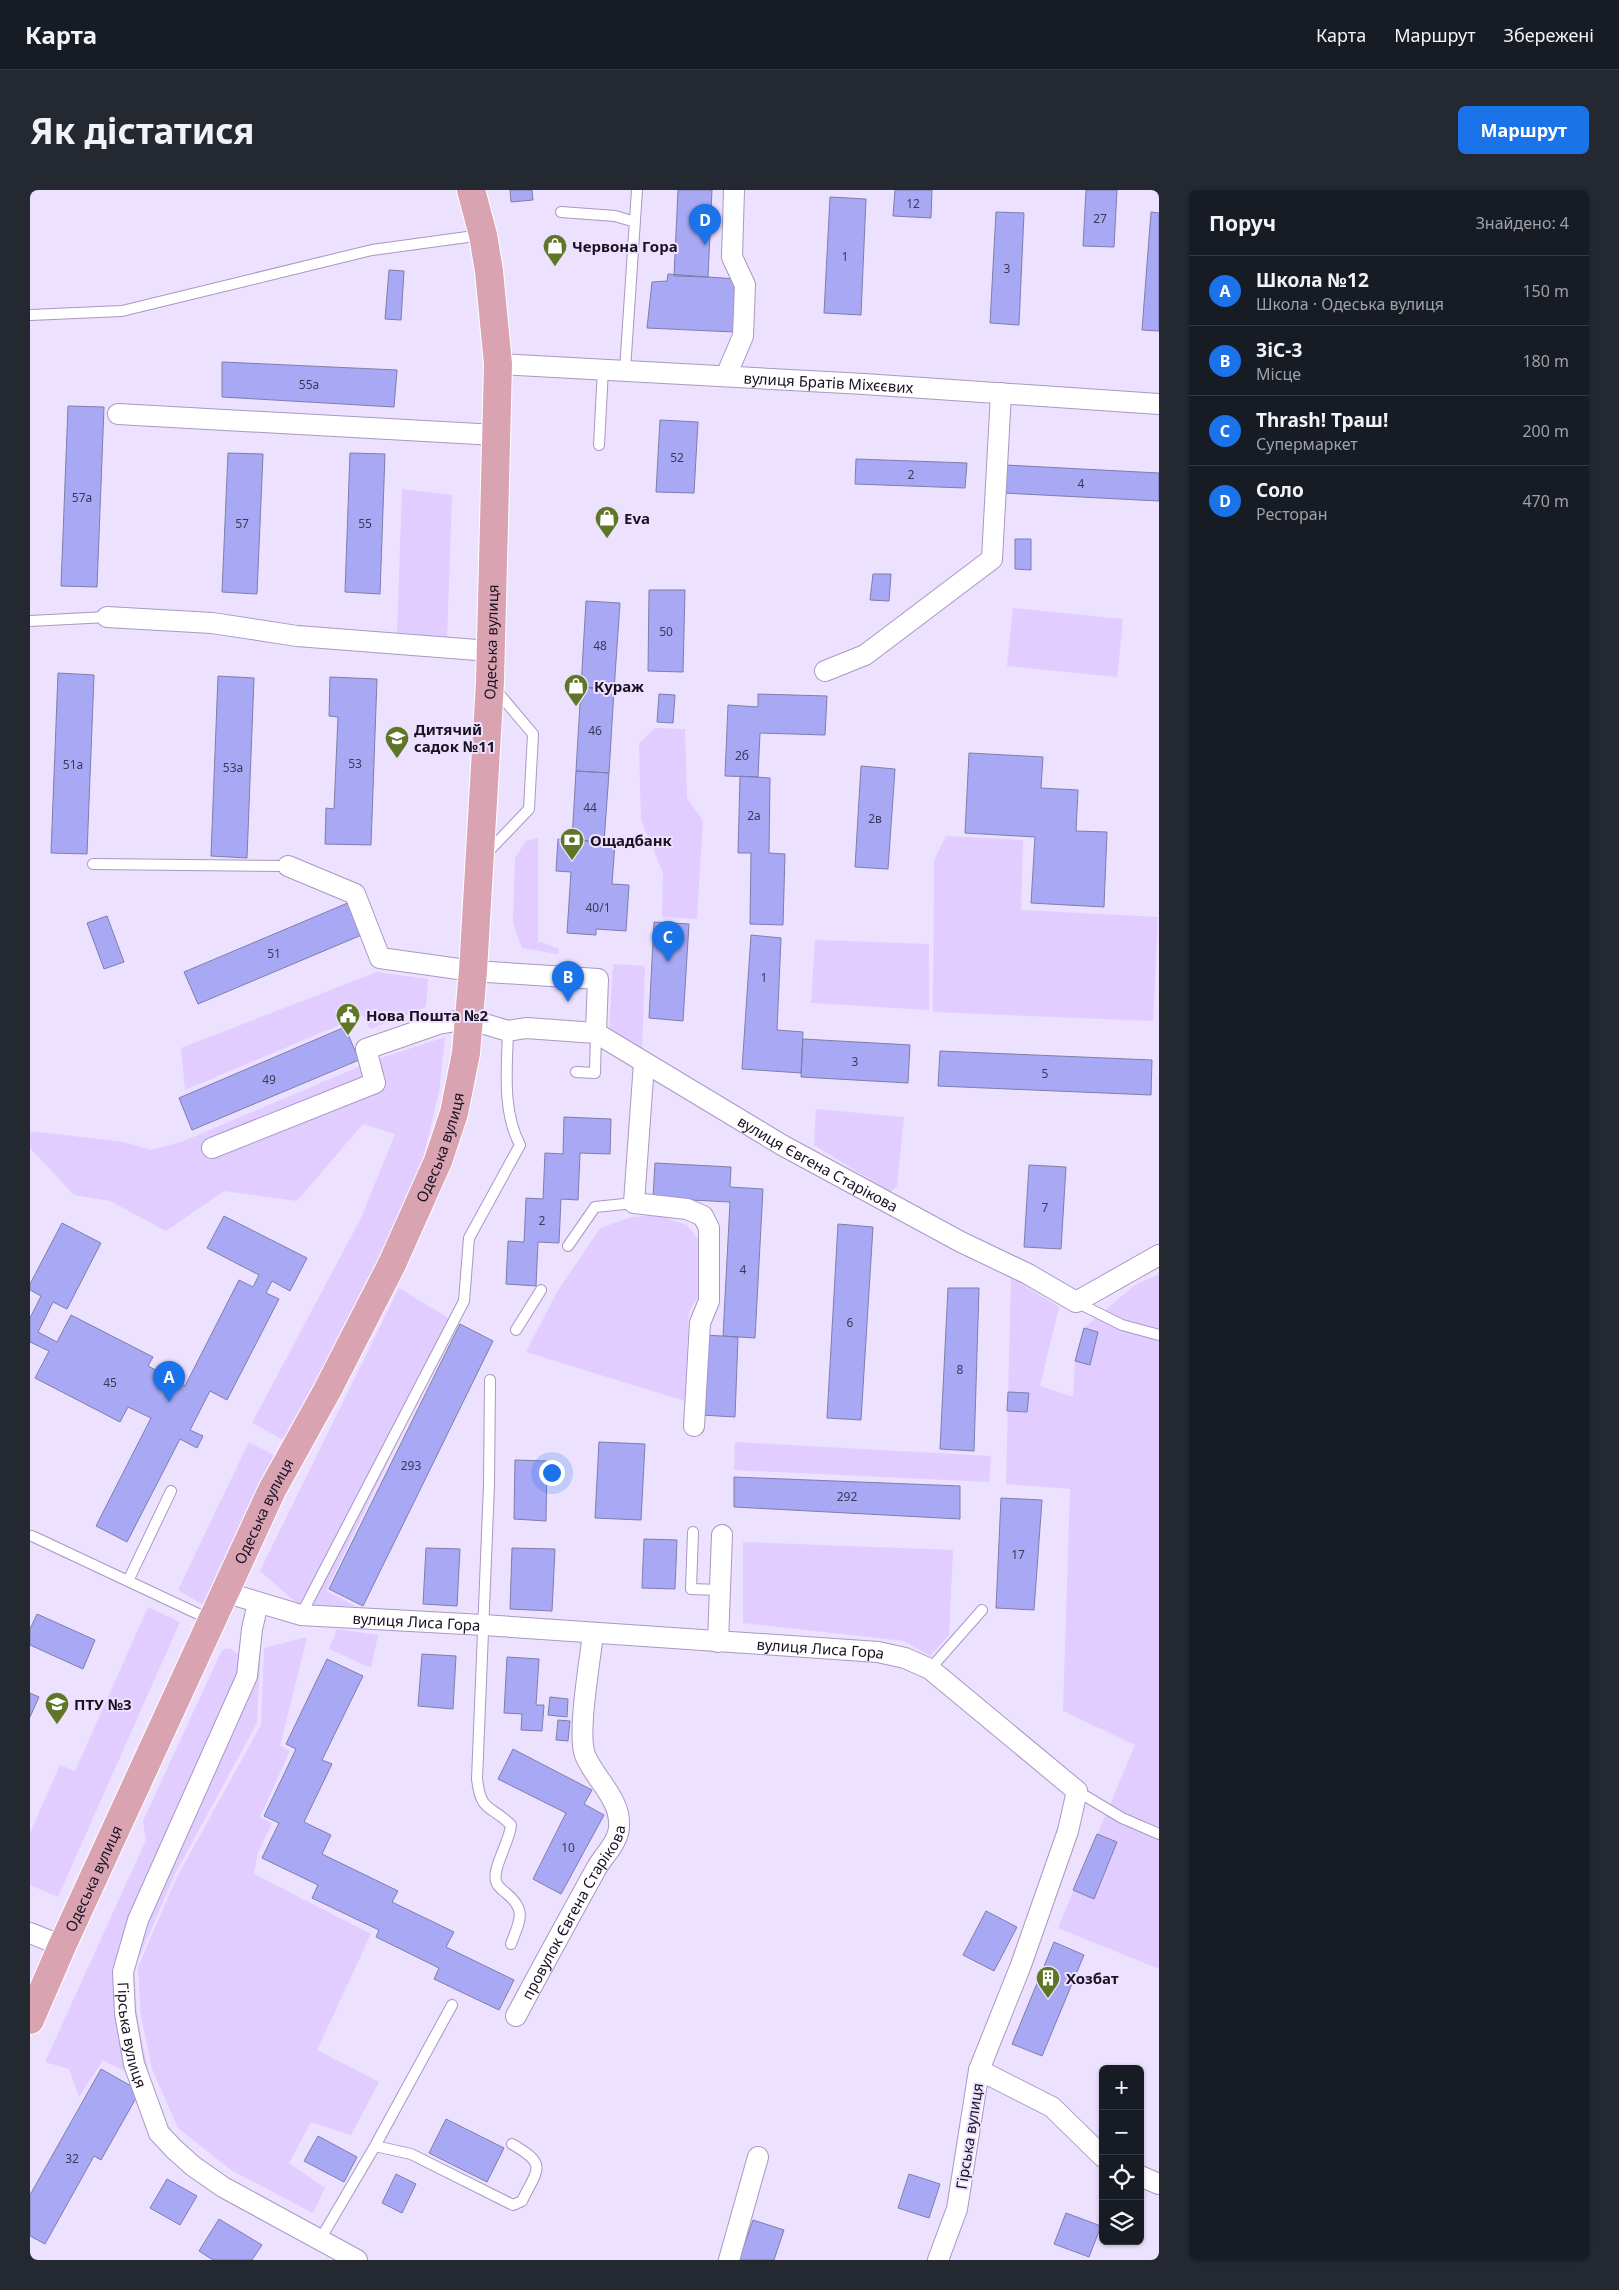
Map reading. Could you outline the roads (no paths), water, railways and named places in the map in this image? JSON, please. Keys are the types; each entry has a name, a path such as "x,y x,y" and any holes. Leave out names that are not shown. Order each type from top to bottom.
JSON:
{"main road":[{"name":"Одеська вулиця","path":"30,2020 62,1946 272,1490 331,1382 420,1204 454,1113 466,1052 473,970 490,682 498,364 489,271 483,235 471,190"}],"street":[{"path":"726,376 743,336 745,285 732,257 734,190"},
{"name":"вулиця Братів Міхєєвих","path":"498,364 726,376 1159,404"},
{"path":"825,671 865,655 992,559 1001,393"},
{"path":"118,414 496,435"},
{"path":"107,617 212,624 297,636 490,651"},
{"path":"288,866 355,894 380,958 473,970 598,979 596,1033"},
{"path":"212,1148 375,1083 366,1049 438,1024 468,1019"},
{"name":"вулиця Євгена Старікова","path":"468,1019 508,1031 526,1028 596,1033 782,1145 961,1242 1028,1274 1076,1302"},
{"path":"644,1063 634,1203 687,1209 703,1216 709,1228 709,1301 700,1323 694,1426"},
{"path":"1076,1302 1159,1256"},
{"path":"718,1642 722,1535"},
{"name":"вулиця Лиса Гора","path":"224,1592 301,1615 483,1625 878,1652 905,1658 930,1669 1077,1791"},
{"name":"Гірська вулиця","path":"258,1603 247,1676 138,1920 123,1972 124,2013 134,2064 159,2133 193,2166 223,2187 321,2238 357,2260"},
{"name":"провулок Євгена Старікова","path":"516,2016 598,1866 614,1841 619,1826 611,1800 585,1754 582,1734 593,1634"},
{"path":"979,2070 1021,1965 1068,1831 1077,1791"},
{"path":"30,1933 62,1946"},
{"name":"Гірська вулиця","path":"938,2260 957,2210 979,2070 1052,2107 1101,2155"},
{"path":"729,2260 758,2158"},
{"path":"1144,2178 1159,2184"}],"lane":[{"path":"625,370 636,190"},
{"path":"561,212 615,216 634,222"},
{"path":"30,316 122,311 372,250 483,235"},
{"path":"599,446 602,369"},
{"path":"30,621 107,617"},
{"path":"479,861 529,809 530,800 533,734 490,682"},
{"path":"93,864 288,866"},
{"path":"301,1615 464,1301 470,1238 520,1145 513,1132 506,1089 508,1031"},
{"path":"576,1072 594,1073 596,1033"},
{"path":"568,1246 595,1206 634,1203"},
{"path":"516,1330 541,1290"},
{"path":"1076,1302 1122,1325 1159,1335"},
{"path":"490,1380 489,1485 477,1779 480,1798 486,1807 511,1825 511,1835 495,1874 499,1887 516,1900 520,1908 521,1916 511,1944"},
{"path":"128,1581 171,1491"},
{"path":"693,1532 691,1589 720,1590"},
{"path":"32,1536 212,1621"},
{"path":"930,1669 982,1610"},
{"path":"1077,1791 1122,1818 1159,1834"},
{"path":"321,2238 375,2146 452,2004"},
{"path":"375,2146 411,2154 513,2204 522,2201 538,2169 537,2162 531,2155 512,2144"}],"place":[{"name":"Соло","path":"705,245"},
{"name":"Червона Гора","path":"555,267"},
{"name":"Eva","path":"607,539"},
{"name":"Кураж","path":"576,707"},
{"name":"Дитячий садок №11","path":"397,759"},
{"name":"Ощадбанк","path":"572,861"},
{"name":"Thrash! Траш!","path":"668,962"},
{"name":"ЗіС-3","path":"568,1002"},
{"name":"Нова Пошта №2","path":"348,1036"},
{"name":"Школа №12","path":"169,1402"},
{"name":"ПТУ №3","path":"57,1725"},
{"name":"Хозбат","path":"1048,1999"}]}
